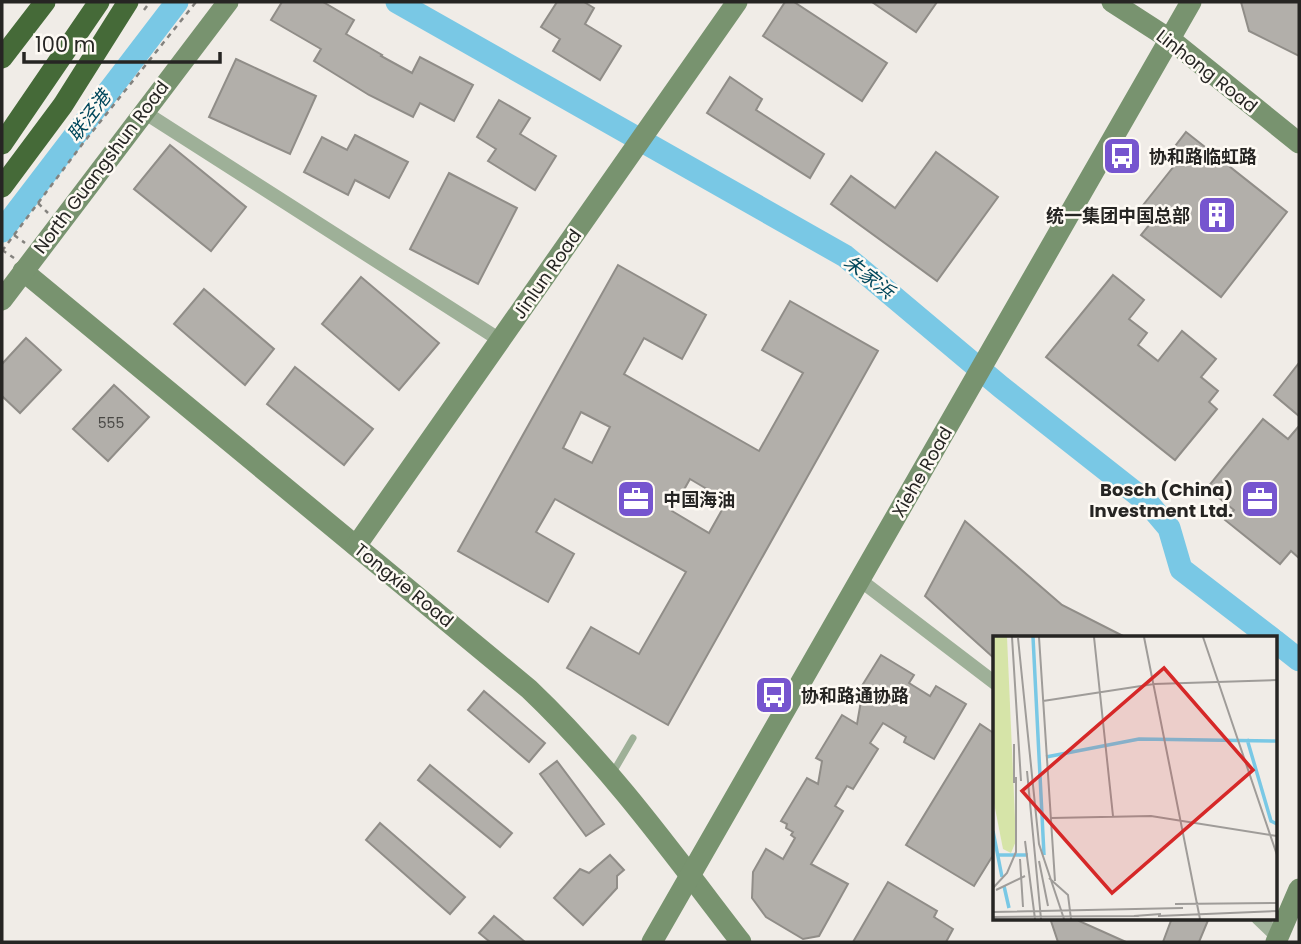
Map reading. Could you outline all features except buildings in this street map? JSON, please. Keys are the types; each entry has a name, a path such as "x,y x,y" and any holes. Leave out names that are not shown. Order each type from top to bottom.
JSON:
{"highway":[{"path":"2,58 45,2"},
{"path":"2,144 100,2"},
{"path":"2,187 63,105 128,2"}],"street":[{"name":"North Guangshun Road","path":"2,300 228,2"},
{"name":"Jinlun Road","path":"356,546 737,2"},
{"name":"Linhong Road","path":"1112,2 1171,40 1299,143"},
{"name":"Xiehe Road","path":"652,942 1191,2"},
{"path":"144,112 500,340"},
{"name":"Tongxie Road","path":"23,271 529,689 612,775 741,942"},
{"path":"860,580 993,681"},
{"path":"1260,920 1277,940 1299,889"}],"lane":[{"path":"612,775 633,738"}],"path":[{"path":"2,251 84,142 196,2"}],"waterway":[{"name":"联泾港","path":"2,231 177,2"},
{"name":"朱家浜","path":"397,2 845,256 1001,387 1147,502 1169,528 1181,569 1268,636"},
{"name":"朱家浜","path":"1276,642 1299,660"}],"place":[{"name":"协和路临虹路","path":"1122,156"},
{"name":"统一集团中国总部","path":"1217,215"},
{"name":"中国海油","path":"636,499"},
{"name":"Bosch (China) Investment Ltd.","path":"1260,499"},
{"name":"协和路通协路","path":"774,695"}]}
